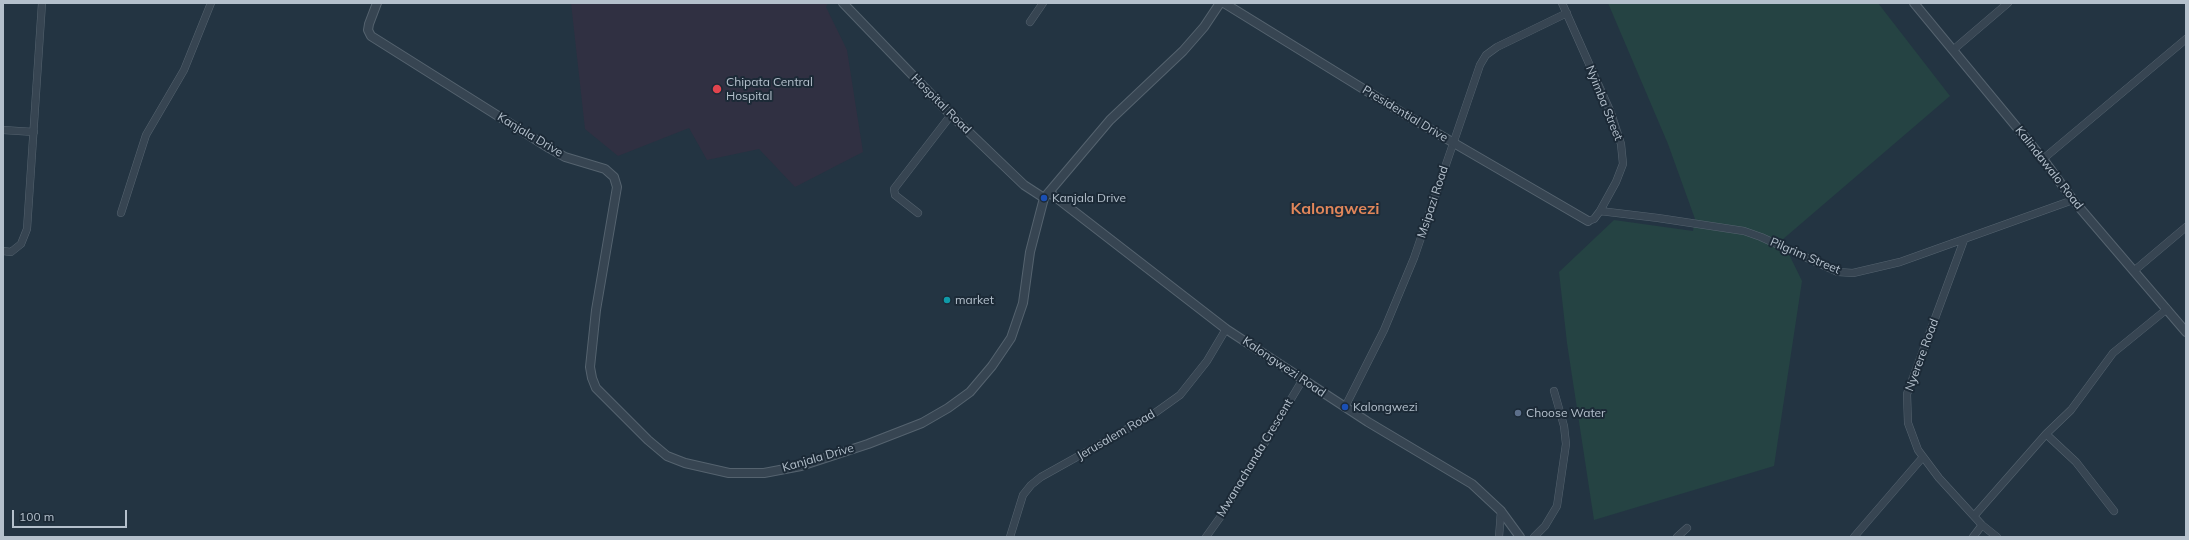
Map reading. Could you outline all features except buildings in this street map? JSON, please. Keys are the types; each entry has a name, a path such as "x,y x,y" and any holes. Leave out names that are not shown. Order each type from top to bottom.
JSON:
{"street":[{"path":"3,251 11,252 21,244 27,229 42,3"},
{"path":"121,213 146,135 184,70 211,3"},
{"name":"Kanjala Drive","path":"377,3 369,24 368,30 371,36 549,148 565,157 605,169 614,177 617,187 596,310 590,367 592,378 596,388 648,440 667,456 685,463 728,473 764,473 801,466 922,423 948,408 970,392 992,366 1012,338 1023,303 1030,252 1046,195 1110,120 1183,51 1204,27 1220,3"},
{"name":"Hospital Road","path":"843,3 951,115 1024,185 1046,195"},
{"path":"1030,22 1043,3"},
{"name":"Presidential Drive","path":"1224,3 1452,143 1588,221"},
{"name":"Nyimba Street","path":"1562,3 1611,113 1621,144 1623,164 1616,182 1600,211 1594,219 1588,221"},
{"name":"Kalindawalo Road","path":"1914,3 2043,158 2072,200 2135,270 2186,332"},
{"path":"1953,50 2008,3"},
{"name":"Msipazi Road","path":"1345,407 1399,297 1414,258 1452,143 1480,65 1486,55 1497,47 1567,13"},
{"path":"2043,158 2186,39"},
{"path":"918,213 895,195 894,189 951,115"},
{"path":"3,130 34,132"},
{"name":"Kalongwezi Road","path":"1046,195 1226,329 1345,407 1472,484 1501,511 1520,537"},
{"name":"Pilgrim Street","path":"1600,211 1744,231 1761,236 1838,272 1853,273 1900,262 2072,200"},
{"path":"2135,270 2186,227"},
{"name":"Nyerere Road","path":"1964,240 1907,394 1908,423 1918,450 1939,478 1982,525 1997,537"},
{"path":"1974,516 2046,434 2071,410 2113,353 2167,310"},
{"name":"Jerusalem Road","path":"1010,537 1024,495 1032,485 1041,477 1152,415 1180,395 1207,361 1226,329"},
{"name":"Mwanachanda Crescent","path":"1206,537 1221,516 1303,379"},
{"path":"1534,537 1545,526 1557,506 1566,444 1564,426 1554,390"},
{"path":"2046,434 2076,462 2114,511"},
{"path":"1854,537 1923,457"},
{"path":"1499,537 1501,511"},
{"path":"1973,537 1982,525"},
{"path":"1677,537 1687,528"}],"shaded area":[{"name":"Chipata Central Hospital","path":"571,3 828,3 826,7 847,50 863,152 795,187 759,149 707,160 689,128 618,156 585,129"}],"green space":[{"path":"1608,3 1878,3 1950,96 1782,240 1802,281 1774,466 1594,520 1567,343 1559,272 1614,220 1693,231 1695,219 1668,144"}],"place":[{"name":"Chipata Central Hospital","path":"717,89"},
{"name":"Kanjala Drive","path":"1044,198"},
{"name":"market","path":"947,300"},
{"name":"Kalongwezi","path":"1345,407"},
{"name":"Choose Water","path":"1518,413"}],"district":[{"name":"Kalongwezi","path":"1335,209"}]}
